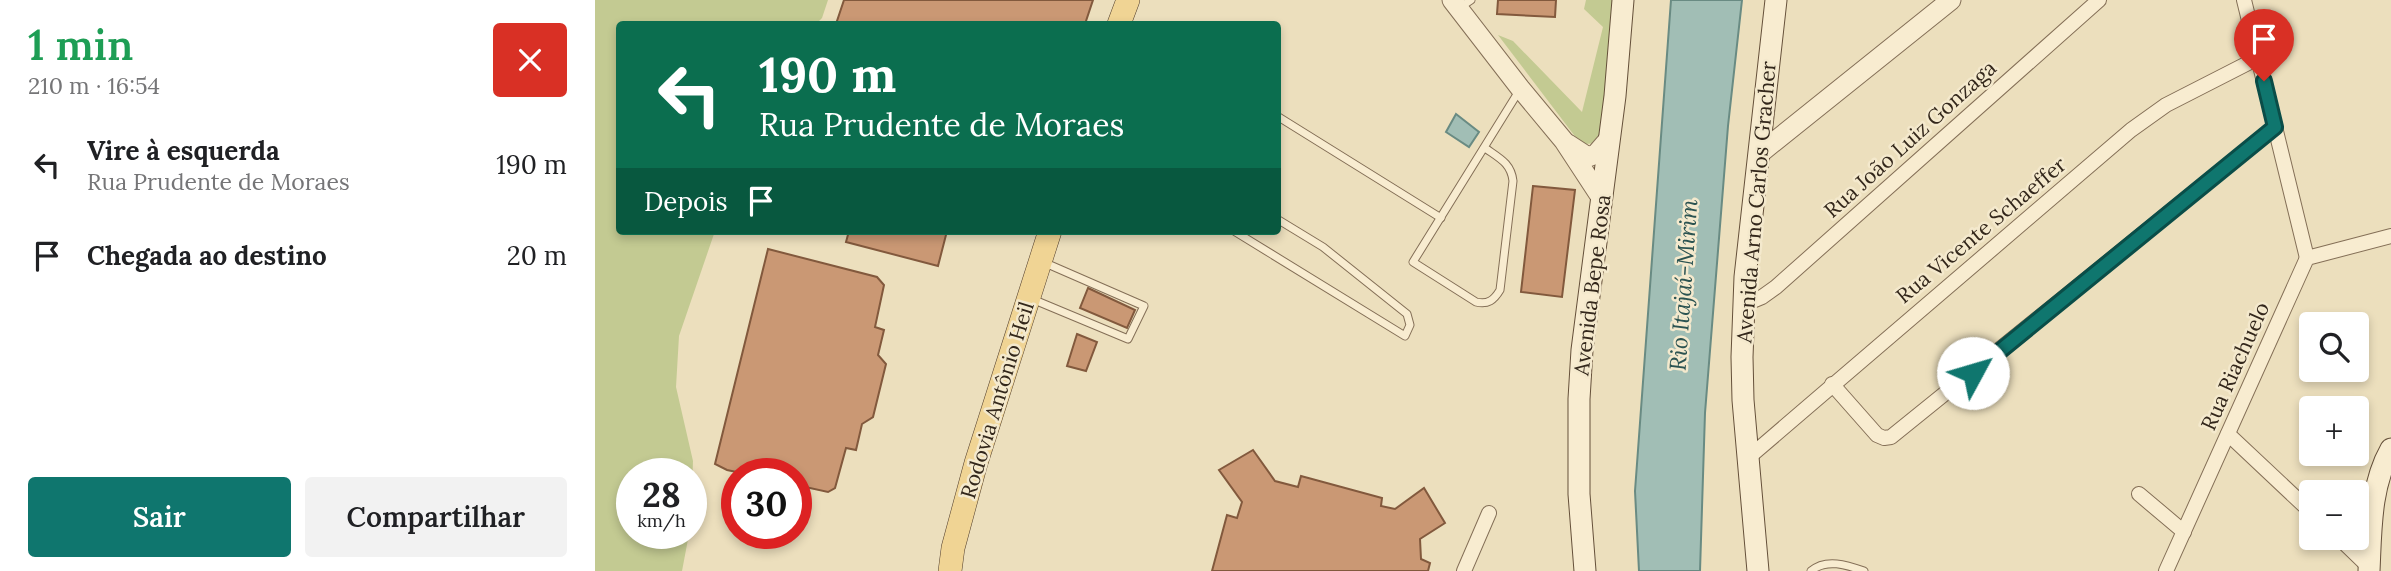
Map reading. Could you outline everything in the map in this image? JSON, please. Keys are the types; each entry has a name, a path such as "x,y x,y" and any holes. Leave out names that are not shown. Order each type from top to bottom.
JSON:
{"main road":[{"name":"Avenida Bepe Rosa","path":"1583,567 1579,494 1582,350 1602,199 1623,0"},
{"name":"Avenida Arno Carlos Gracher","path":"1758,571 1742,357 1745,277 1776,0"},
{"name":"Rodovia Antônio Heil","path":"950,571 953,548 977,463 1049,235"},
{"path":"2369,569 2376,488 2391,449"}],"street":[{"path":"1759,154 1951,0"},
{"name":"Rua João Luiz Gonzaga","path":"1745,304 1776,287 2099,0"},
{"path":"2244,0 2307,258 2391,236"},
{"path":"1460,3 1520,88 1564,141 1602,199"},
{"name":"Rua Vicente Schaeffer","path":"1748,458 2150,115 2258,58"},
{"path":"1832,384 1877,435 1891,437 2275,127"},
{"path":"1564,141 1588,157 1596,154 1609,139"},
{"name":"Rua Riachuelo","path":"2166,571 2307,258"},
{"path":"2228,434 2299,501"},
{"path":"2139,494 2184,532"},
{"path":"1464,571 1489,513"},
{"path":"2351,550 2369,569"}],"lane":[{"path":"1485,148 1507,163 1512,171 1513,181 1500,290 1490,302 1476,302 1413,262 1441,218 1485,148 1516,99 1520,88"},
{"path":"1281,118 1441,218"},
{"path":"1241,235 1405,336 1410,325 1407,314 1323,247 1281,221"},
{"path":"1028,298 1128,339 1144,306 1040,261"},
{"path":"1813,570 1823,563 1864,571"}],"green space":[{"path":"595,0 828,0 819,21 616,21 616,235 714,235 679,336 676,387 692,458 616,458 616,549 686,549 682,571 595,571"},
{"path":"1586,0 1616,0 1604,128 1596,143 1586,144 1577,139 1498,35 1513,41 1582,112 1603,27 1584,9"}],"water":[{"name":"Rio Itajaí-Mirim","path":"1671,0 1742,0 1728,126 1705,413 1700,571 1639,571 1635,491"},
{"path":"1456,114 1479,132 1469,147 1446,132"}],"building":[{"path":"844,0 1093,0 1086,21 837,21"},
{"path":"1498,0 1556,0 1555,17 1497,14"},
{"path":"1533,186 1575,190 1562,297 1521,292"},
{"path":"848,235 946,235 938,266 846,242"},
{"path":"768,249 877,277 884,285 875,327 884,330 878,355 886,364 873,417 862,424 856,450 846,448 835,488 828,492 812,488 812,458 721,458 721,467 715,464"},
{"path":"1088,288 1135,310 1127,328 1080,308"},
{"path":"1077,334 1097,342 1086,371 1067,366"},
{"path":"1253,450 1275,481 1298,487 1301,476 1382,498 1381,506 1395,509 1424,488 1445,523 1420,539 1421,559 1430,563 1428,571 1212,571 1227,515 1237,518 1242,502 1219,470"}],"route":[{"path":"1973,373 2275,127 2264,81"}]}
